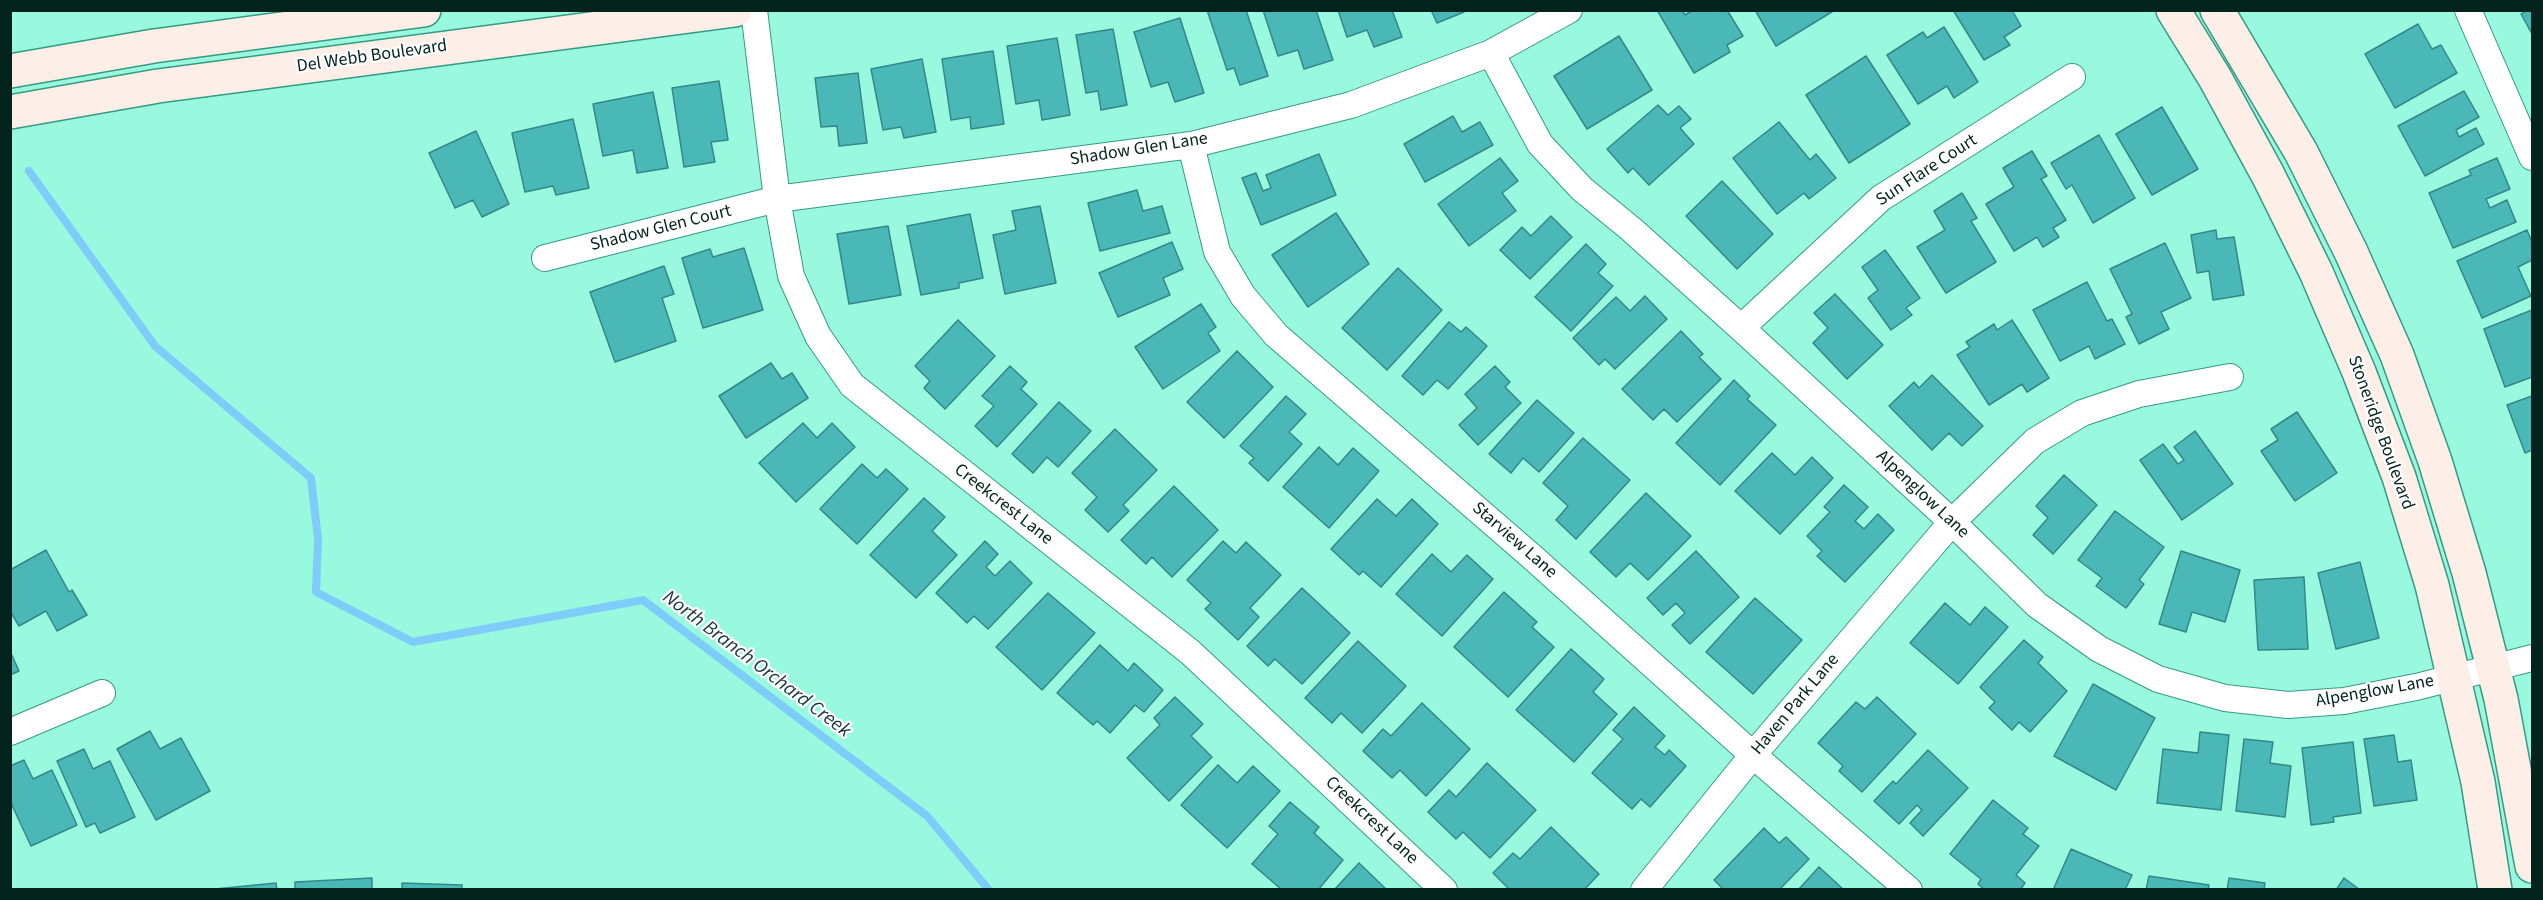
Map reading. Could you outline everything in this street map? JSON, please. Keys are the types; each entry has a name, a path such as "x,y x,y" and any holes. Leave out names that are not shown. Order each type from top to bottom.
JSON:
{"street":[{"path":"10,71 153,46 424,10"},
{"name":"Del Webb Boulevard","path":"10,112 158,86 735,10"},
{"name":"Creekcrest Lane","path":"754,10 777,199 791,276 818,336 852,385 1190,652 1444,890"},
{"name":"Shadow Glen Lane","path":"777,199 1191,145 1351,105 1491,53 1569,10"},
{"name":"Stoneridge Boulevard","path":"2173,10 2215,78 2268,175 2316,272 2359,372 2399,477 2426,564 2515,768 2532,866"},
{"name":"Stoneridge Boulevard","path":"2217,10 2301,152 2351,252 2397,355 2435,461 2469,573 2478,782 2496,890"},
{"path":"2468,10 2532,156"},
{"name":"Alpenglow Lane","path":"1491,53 1540,144 1582,189 1631,229 1741,328 1952,522 2037,604 2098,649 2158,679 2224,698 2288,705 2344,701 2532,658"},
{"name":"Sun Flare Court","path":"1741,328 1881,198 2072,77"},
{"name":"Starview Lane","path":"1191,145 1217,252 1243,296 1276,335 1531,556 1753,755 1909,890"},
{"name":"Shadow Glen Court","path":"545,258 777,199"},
{"name":"Haven Park Lane","path":"1644,890 1753,755 1952,522 2035,441 2082,413 2139,394 2230,376"},
{"path":"10,732 102,693"}],"building":[{"path":"1207,10 1246,10 1268,76 1240,85 1234,68 1227,70"},
{"path":"1263,10 1316,10 1333,60 1304,69 1298,50 1278,56"},
{"path":"1338,10 1392,10 1402,37 1374,47 1367,30 1347,37"},
{"path":"1431,10 1464,10 1464,12 1437,23"},
{"path":"1657,10 1682,10 1685,15 1693,10 1727,10 1743,36 1727,45 1730,52 1694,73"},
{"path":"1755,10 1835,10 1776,46"},
{"path":"1953,10 2012,10 2021,26 2004,37 2010,45 1984,60"},
{"path":"2532,10 2532,34 2521,14"},
{"path":"1180,18 1204,93 1175,102 1168,82 1151,87 1134,32"},
{"path":"2418,24 2432,49 2441,45 2457,73 2395,108 2365,54"},
{"path":"1944,27 1978,82 1954,98 1947,86 1918,104 1887,55 1923,32 1927,38"},
{"path":"1113,29 1127,105 1101,110 1098,91 1086,93 1076,35"},
{"path":"1619,36 1652,90 1587,129 1554,76"},
{"path":"1057,38 1070,115 1042,120 1039,100 1016,104 1007,46"},
{"path":"993,51 1004,124 971,129 970,117 951,120 942,59"},
{"path":"1866,56 1910,124 1849,163 1806,95"},
{"path":"922,59 936,132 904,138 901,127 883,130 871,69"},
{"path":"858,73 867,143 839,146 837,126 821,127 815,78"},
{"path":"719,81 728,140 711,142 715,162 684,167 672,88"},
{"path":"2464,91 2479,117 2456,130 2459,137 2476,128 2484,144 2425,176 2398,126"},
{"path":"653,92 668,168 637,173 633,150 603,156 593,104"},
{"path":"1658,105 1668,115 1679,106 1691,119 1680,128 1694,144 1649,185 1633,168 1628,173 1607,149"},
{"path":"2162,107 2198,169 2152,195 2116,134"},
{"path":"1453,116 1462,132 1480,122 1493,145 1425,182 1404,144"},
{"path":"573,119 589,188 556,195 553,186 525,192 512,133"},
{"path":"1779,122 1810,160 1816,154 1836,178 1809,199 1804,193 1777,214 1733,158"},
{"path":"476,131 509,204 482,217 473,200 455,208 429,153"},
{"path":"2099,135 2135,198 2093,223 2072,185 2066,189 2051,163"},
{"path":"2032,151 2047,176 2041,179 2066,220 2053,228 2059,237 2043,247 2037,237 2014,251 1986,204 2014,187 2003,168"},
{"path":"1319,154 1336,195 1261,225 1242,178 1256,173 1263,191 1271,188 1266,175"},
{"path":"1500,158 1518,181 1502,193 1516,211 1469,246 1438,204"},
{"path":"2497,158 2510,189 2486,199 2490,208 2507,200 2516,222 2453,248 2429,193 2471,175 2469,170"},
{"path":"1722,181 1773,234 1737,269 1686,216"},
{"path":"1137,190 1143,211 1162,206 1170,233 1100,251 1088,203"},
{"path":"1962,193 1977,218 1971,221 1996,262 1946,293 1917,247 1945,230 1934,211"},
{"path":"1040,206 1056,283 1005,294 993,235 1016,230 1012,211"},
{"path":"1336,213 1369,264 1308,307 1272,255"},
{"path":"970,214 983,278 959,283 959,288 921,295 907,226"},
{"path":"1551,216 1572,237 1530,279 1500,250 1522,227 1531,236"},
{"path":"888,226 901,295 849,304 837,234"},
{"path":"2216,230 2217,239 2234,237 2244,295 2213,300 2209,271 2197,273 2191,235"},
{"path":"2527,230 2532,242 2532,260 2518,267 2531,296 2482,318 2457,261"},
{"path":"1172,242 1183,269 1163,278 1170,295 1118,317 1099,273"},
{"path":"2165,243 2191,298 2161,312 2169,329 2139,344 2126,317 2132,314 2110,269"},
{"path":"1586,244 1606,264 1598,273 1613,286 1571,331 1535,297"},
{"path":"744,248 763,310 703,328 682,258 710,249 713,257"},
{"path":"1885,250 1920,298 1906,308 1912,315 1891,330 1868,298 1878,290 1862,267"},
{"path":"664,266 674,294 662,298 676,341 615,362 590,292"},
{"path":"1398,268 1442,310 1387,370 1342,328"},
{"path":"2087,282 2107,321 2112,319 2125,344 2095,359 2089,346 2060,361 2033,310"},
{"path":"1835,294 1883,345 1847,379 1813,343 1828,328 1814,313"},
{"path":"1645,296 1667,319 1615,369 1605,359 1599,365 1573,338 1616,297 1630,311"},
{"path":"1201,304 1216,327 1208,333 1220,351 1163,389 1135,347"},
{"path":"2532,310 2532,377 2505,387 2484,329"},
{"path":"958,320 995,356 945,409 924,388 930,381 915,366"},
{"path":"2012,320 2049,378 2027,392 2022,384 1989,405 1957,355 1970,347 1966,342 1994,324 1997,330"},
{"path":"1449,322 1461,332 1466,327 1487,346 1448,389 1437,380 1423,395 1402,376"},
{"path":"1681,331 1703,354 1699,357 1721,379 1677,422 1664,409 1653,420 1622,389"},
{"path":"1237,351 1273,387 1224,438 1187,402"},
{"path":"771,363 782,379 792,373 808,398 746,438 719,396"},
{"path":"1010,366 1027,382 1021,389 1037,404 997,447 975,426 994,406 982,396"},
{"path":"1495,366 1510,382 1505,387 1521,403 1478,445 1459,425 1477,408 1465,394"},
{"path":"1932,375 1983,426 1962,446 1949,433 1932,450 1889,406 1914,382 1919,388"},
{"path":"1734,380 1750,396 1747,399 1776,425 1720,485 1676,443"},
{"path":"1286,396 1306,414 1289,432 1302,444 1268,481 1249,463 1254,458 1240,446"},
{"path":"2532,396 2532,450 2525,453 2507,405"},
{"path":"1537,400 1574,433 1539,472 1523,458 1511,473 1489,454"},
{"path":"1059,402 1091,431 1058,467 1047,457 1033,473 1012,454"},
{"path":"2297,412 2337,473 2295,501 2261,451 2278,440 2271,429"},
{"path":"803,423 817,438 832,423 855,447 796,502 759,463"},
{"path":"1115,429 1157,470 1123,505 1129,511 1108,532 1085,510 1097,497 1072,473"},
{"path":"2195,431 2233,484 2182,520 2140,460 2163,444 2178,464 2184,460 2174,447"},
{"path":"1583,438 1630,480 1576,539 1556,520 1568,506 1543,483"},
{"path":"1319,447 1338,465 1353,448 1379,471 1329,528 1283,487"},
{"path":"1772,453 1795,475 1812,457 1833,478 1780,534 1735,491"},
{"path":"862,464 877,478 886,469 908,489 857,544 820,509"},
{"path":"2064,475 2097,505 2053,554 2033,535 2048,518 2036,506"},
{"path":"1844,485 1868,507 1855,521 1864,529 1878,514 1894,530 1845,582 1817,556 1822,551 1807,536 1830,512 1824,507"},
{"path":"1174,486 1218,530 1172,577 1152,557 1146,564 1121,540"},
{"path":"1646,493 1691,536 1648,580 1630,563 1616,577 1590,552"},
{"path":"924,498 945,517 932,531 957,555 916,598 870,555"},
{"path":"1377,499 1396,516 1412,499 1438,524 1381,587 1363,571 1359,575 1331,549"},
{"path":"2115,511 2164,547 2139,580 2144,584 2126,608 2096,586 2102,578 2078,560"},
{"path":"985,541 998,554 986,567 995,576 1010,561 1032,583 988,629 974,616 967,623 936,593"},
{"path":"1223,541 1236,553 1246,542 1281,575 1250,608 1259,617 1238,640 1205,609 1211,603 1187,580"},
{"path":"46,550 69,592 72,590 87,615 57,631 46,611 19,626 10,611 10,570"},
{"path":"1696,551 1739,597 1690,644 1672,625 1685,613 1676,603 1663,615 1647,598"},
{"path":"2181,551 2240,570 2225,622 2192,612 2186,632 2159,624"},
{"path":"1432,554 1451,572 1467,555 1493,579 1442,636 1396,594"},
{"path":"2360,562 2379,638 2336,649 2318,573"},
{"path":"2304,577 2308,649 2258,650 2254,580"},
{"path":"1302,588 1350,633 1302,684 1275,659 1268,666 1247,646"},
{"path":"1504,592 1537,622 1532,627 1554,647 1508,697 1454,647"},
{"path":"1048,593 1095,633 1042,690 996,647"},
{"path":"1755,598 1802,640 1753,694 1706,652"},
{"path":"1945,603 1970,625 1985,607 2008,627 1958,684 1910,643"},
{"path":"2024,640 2043,657 2038,663 2067,691 2030,732 2019,722 2012,730 1989,708 1995,702 1980,687"},
{"path":"1358,641 1406,686 1362,733 1341,713 1332,723 1305,698"},
{"path":"1100,645 1128,671 1134,663 1163,690 1144,712 1135,705 1110,733 1097,721 1093,725 1057,693"},
{"path":"1571,649 1604,679 1593,692 1617,714 1574,762 1516,710"},
{"path":"10,651 19,671 10,675"},
{"path":"2093,684 2155,718 2116,790 2054,756"},
{"path":"1175,697 1203,724 1191,736 1212,757 1169,801 1127,758 1160,725 1154,718"},
{"path":"1877,697 1916,734 1862,792 1839,771 1843,766 1818,743 1856,702 1865,709"},
{"path":"1422,703 1470,749 1426,796 1400,770 1392,778 1363,751 1383,729 1391,736"},
{"path":"1634,707 1665,736 1655,747 1665,755 1669,750 1686,766 1650,807 1641,799 1632,809 1592,773 1623,739 1613,730"},
{"path":"150,731 160,749 181,738 210,791 156,820 117,749"},
{"path":"2200,732 2229,735 2221,810 2157,803 2163,749 2198,753"},
{"path":"2394,735 2398,762 2411,760 2417,800 2374,806 2364,739"},
{"path":"2244,739 2273,742 2270,763 2291,766 2285,817 2236,811"},
{"path":"2353,742 2361,813 2333,817 2334,822 2311,825 2302,748"},
{"path":"84,749 93,769 110,761 135,817 100,833 95,823 86,827 57,761"},
{"path":"1928,750 1968,788 1923,836 1910,823 1922,810 1917,805 1899,824 1874,801 1893,781 1896,784"},
{"path":"24,760 33,779 52,770 77,825 31,846 10,801 10,766"},
{"path":"1487,763 1536,810 1490,858 1463,832 1456,839 1428,812 1449,790 1456,797"},
{"path":"1218,765 1237,783 1253,766 1280,791 1227,848 1181,805"},
{"path":"1993,800 2028,828 2023,834 2039,846 2016,875 2025,883 2020,890 1985,890 1978,884 1981,879 1950,854"},
{"path":"1290,802 1319,827 1314,833 1343,860 1318,890 1282,890 1252,864 1278,834 1269,826"},
{"path":"1551,827 1599,874 1584,890 1510,890 1493,873 1513,853 1520,859"},
{"path":"1764,828 1779,843 1786,837 1809,859 1779,890 1724,890 1714,880"},
{"path":"2071,849 2132,875 2125,890 2053,890"},
{"path":"1359,863 1387,890 1334,890"},
{"path":"1819,867 1844,890 1798,890"},
{"path":"2149,876 2209,885 2208,890 2146,890"},
{"path":"372,878 372,890 295,890 295,882"},
{"path":"2229,878 2265,883 2264,890 2227,890"},
{"path":"2344,878 2360,890 2336,890"},
{"path":"276,883 277,890 215,889"},
{"path":"402,883 462,885 462,890 402,890"}],"waterway":[{"name":"North Branch Orchard Creek","path":"29,171 155,346 311,478 318,539 316,592 413,642 643,600 927,816 989,890"}]}
